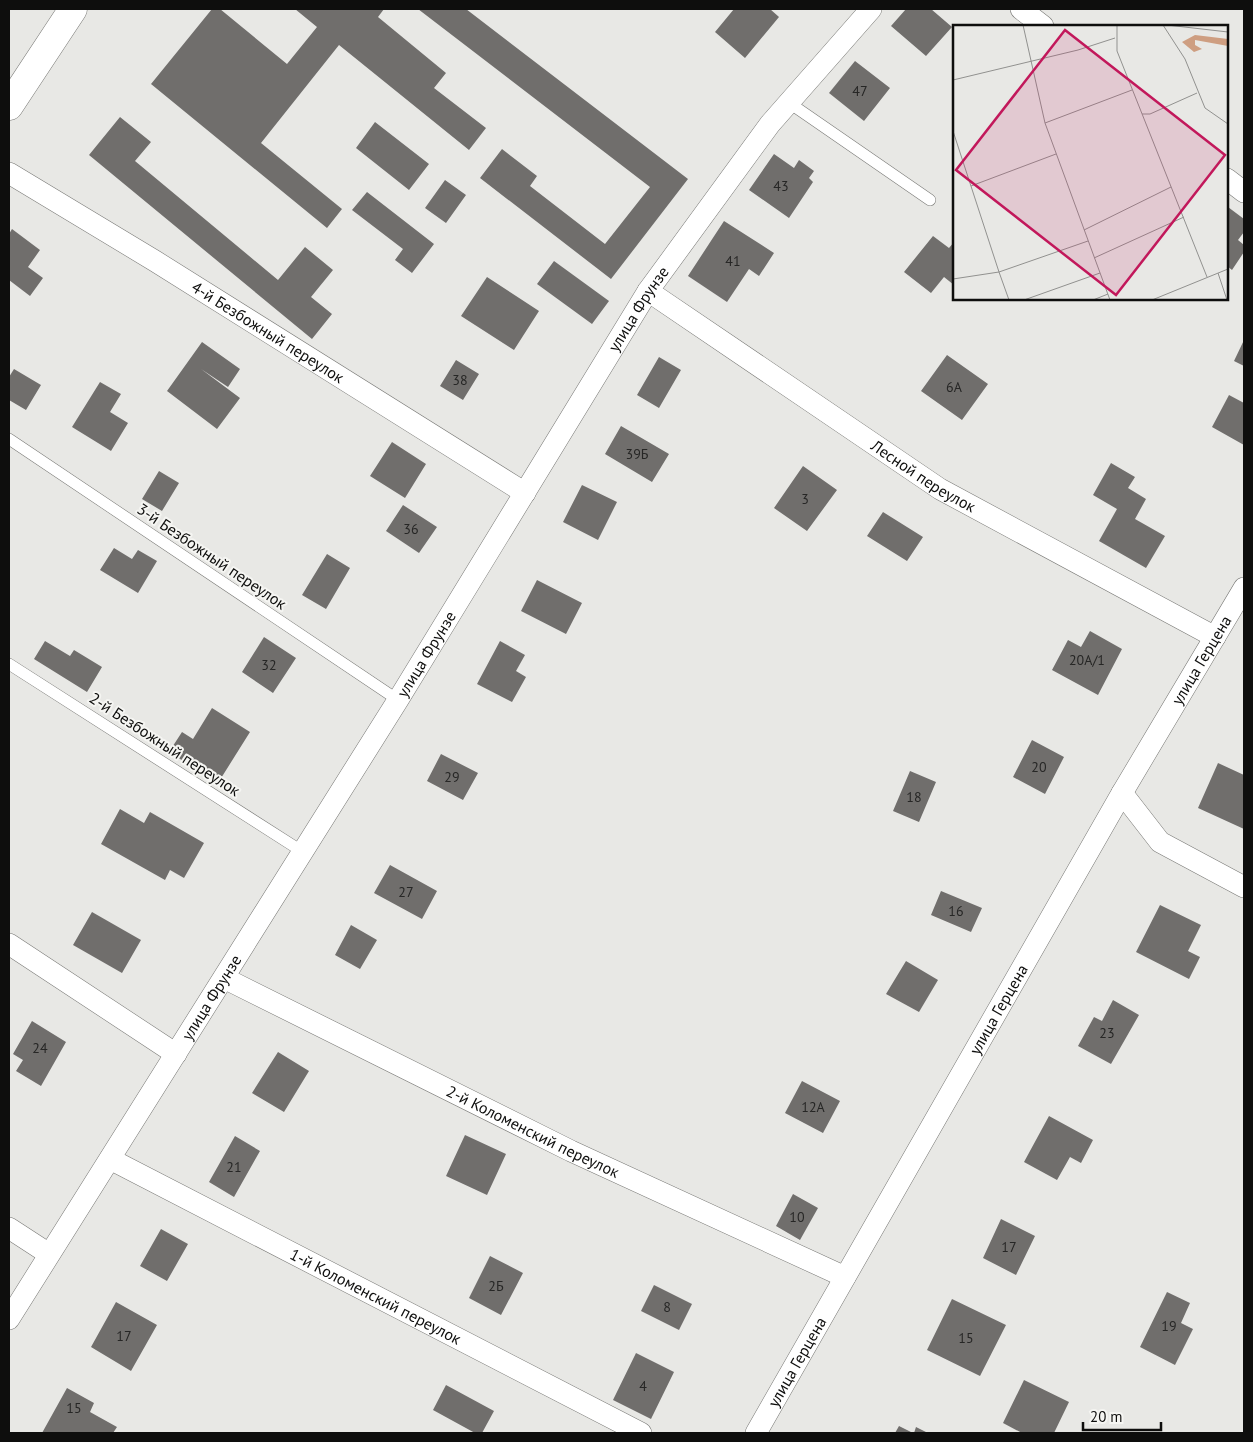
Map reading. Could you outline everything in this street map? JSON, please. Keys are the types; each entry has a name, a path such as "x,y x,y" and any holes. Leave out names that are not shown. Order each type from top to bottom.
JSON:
{"street":[{"path":"9,106 73,9"},
{"name":"улица Фрунзе","path":"9,1319 398,700 648,292 788,102 871,9"},
{"path":"1021,9 1042,25"},
{"name":"4-й Безбожный переулок","path":"9,173 163,266 525,493"},
{"path":"1228,181 1244,192"},
{"name":"Лесной переулок","path":"648,292 940,489 1215,637"},
{"name":"улица Герцена","path":"756,1433 1122,793 1244,588"},
{"path":"1122,793 1160,842 1244,887"},
{"path":"9,944 176,1054"},
{"name":"2-й Коломенский переулок","path":"224,978 570,1151 844,1277"},
{"name":"1-й Коломенский переулок","path":"110,1159 641,1433"},
{"path":"9,1228 49,1254"}],"lane":[{"path":"788,102 930,200"},
{"name":"3-й Безбожный переулок","path":"9,439 398,700"},
{"name":"2-й Безбожный переулок","path":"9,664 303,852"}],"building":[{"path":"212,9 220,9 287,64 317,27 295,9 384,9 378,17 446,73 434,88 486,128 469,150 339,45 261,143 342,209 327,228 151,84"},
{"path":"418,9 466,9 688,179 611,279 480,178 502,149 537,176 530,186 605,244 650,187"},
{"path":"734,9 770,9 779,17 745,58 715,32"},
{"path":"906,9 931,9 952,27 926,56 891,26"},
{"path":"855,61 890,88 864,121 829,93"},
{"path":"120,117 151,142 135,161 278,280 305,247 333,270 311,297 332,314 312,339 89,155"},
{"path":"375,122 429,164 409,190 356,148"},
{"path":"774,154 794,168 799,160 814,171 809,178 813,182 789,218 749,190"},
{"path":"445,180 466,195 446,223 425,208"},
{"path":"367,192 434,244 412,273 395,260 403,249 352,210"},
{"path":"1228,207 1244,219 1244,232 1238,240 1244,245 1244,252 1232,270 1228,267"},
{"path":"724,221 774,253 759,276 749,269 727,302 688,276"},
{"path":"12,229 40,250 28,267 43,278 30,296 9,280 9,234"},
{"path":"933,236 949,248 953,243 953,284 944,277 931,293 904,272"},
{"path":"554,261 609,301 592,324 537,284"},
{"path":"487,277 539,311 514,350 461,316"},
{"path":"1244,340 1244,366 1234,361"},
{"path":"202,342 240,369 228,387 201,369 240,398 217,429 167,391"},
{"path":"947,355 988,384 962,420 921,391"},
{"path":"659,357 681,370 659,408 637,395"},
{"path":"456,360 479,374 463,400 440,386"},
{"path":"14,369 41,385 26,410 9,400 9,377"},
{"path":"100,382 121,394 110,412 128,423 111,451 72,427"},
{"path":"1229,395 1244,403 1244,445 1212,427"},
{"path":"621,426 669,454 652,482 605,454"},
{"path":"392,442 426,464 405,498 370,476"},
{"path":"1111,463 1135,477 1128,488 1146,499 1135,519 1165,536 1146,568 1099,541 1117,509 1093,495"},
{"path":"803,466 837,490 807,531 774,508"},
{"path":"159,471 179,483 162,511 142,499"},
{"path":"582,485 617,502 598,540 563,522"},
{"path":"403,505 437,527 419,553 386,531"},
{"path":"883,512 923,537 907,561 867,536"},
{"path":"114,548 132,559 138,550 157,561 138,593 100,570"},
{"path":"327,554 350,568 326,609 302,595"},
{"path":"537,580 582,603 566,634 521,611"},
{"path":"1090,631 1122,649 1098,695 1052,670 1068,640 1081,647"},
{"path":"264,637 296,658 273,693 242,672"},
{"path":"45,641 70,656 74,650 102,667 87,692 34,659"},
{"path":"500,641 525,655 516,671 526,677 512,702 477,684"},
{"path":"212,708 250,732 218,783 169,752 182,732 193,739"},
{"path":"1032,740 1064,757 1045,794 1013,777"},
{"path":"441,754 478,773 463,800 427,781"},
{"path":"1218,763 1244,775 1244,829 1198,808"},
{"path":"910,771 936,782 919,822 893,811"},
{"path":"120,809 144,823 150,812 204,843 184,878 170,870 165,880 101,844"},
{"path":"390,865 437,891 422,919 374,893"},
{"path":"941,891 982,908 971,932 931,915"},
{"path":"1160,905 1201,925 1188,951 1200,957 1189,979 1136,952"},
{"path":"92,912 141,940 122,973 73,945"},
{"path":"351,925 377,940 360,969 335,955"},
{"path":"906,961 938,980 919,1012 886,994"},
{"path":"1113,1000 1139,1015 1111,1064 1078,1046 1094,1017 1102,1021"},
{"path":"32,1021 66,1042 41,1086 16,1071 23,1060 13,1054"},
{"path":"278,1052 309,1071 284,1112 252,1093"},
{"path":"802,1081 840,1101 823,1133 785,1113"},
{"path":"1049,1116 1093,1140 1081,1163 1070,1157 1057,1180 1024,1162"},
{"path":"465,1135 506,1154 487,1195 446,1176"},
{"path":"235,1136 260,1151 234,1197 209,1182"},
{"path":"793,1194 818,1208 800,1240 776,1226"},
{"path":"1001,1219 1035,1236 1016,1275 983,1258"},
{"path":"161,1229 188,1244 167,1281 140,1266"},
{"path":"490,1256 523,1273 501,1315 469,1298"},
{"path":"654,1285 692,1304 679,1330 641,1311"},
{"path":"1167,1292 1190,1303 1181,1323 1193,1329 1175,1365 1140,1347"},
{"path":"952,1299 1006,1325 980,1376 927,1350"},
{"path":"116,1302 157,1325 131,1371 91,1347"},
{"path":"636,1353 674,1372 651,1419 613,1400"},
{"path":"1024,1380 1069,1402 1054,1433 1022,1433 1003,1423"},
{"path":"446,1385 494,1411 482,1433 475,1433 433,1410"},
{"path":"67,1388 94,1403 90,1412 117,1427 113,1433 42,1433"},
{"path":"899,1426 913,1433 895,1433"},
{"path":"916,1427 928,1433 914,1433"}]}
